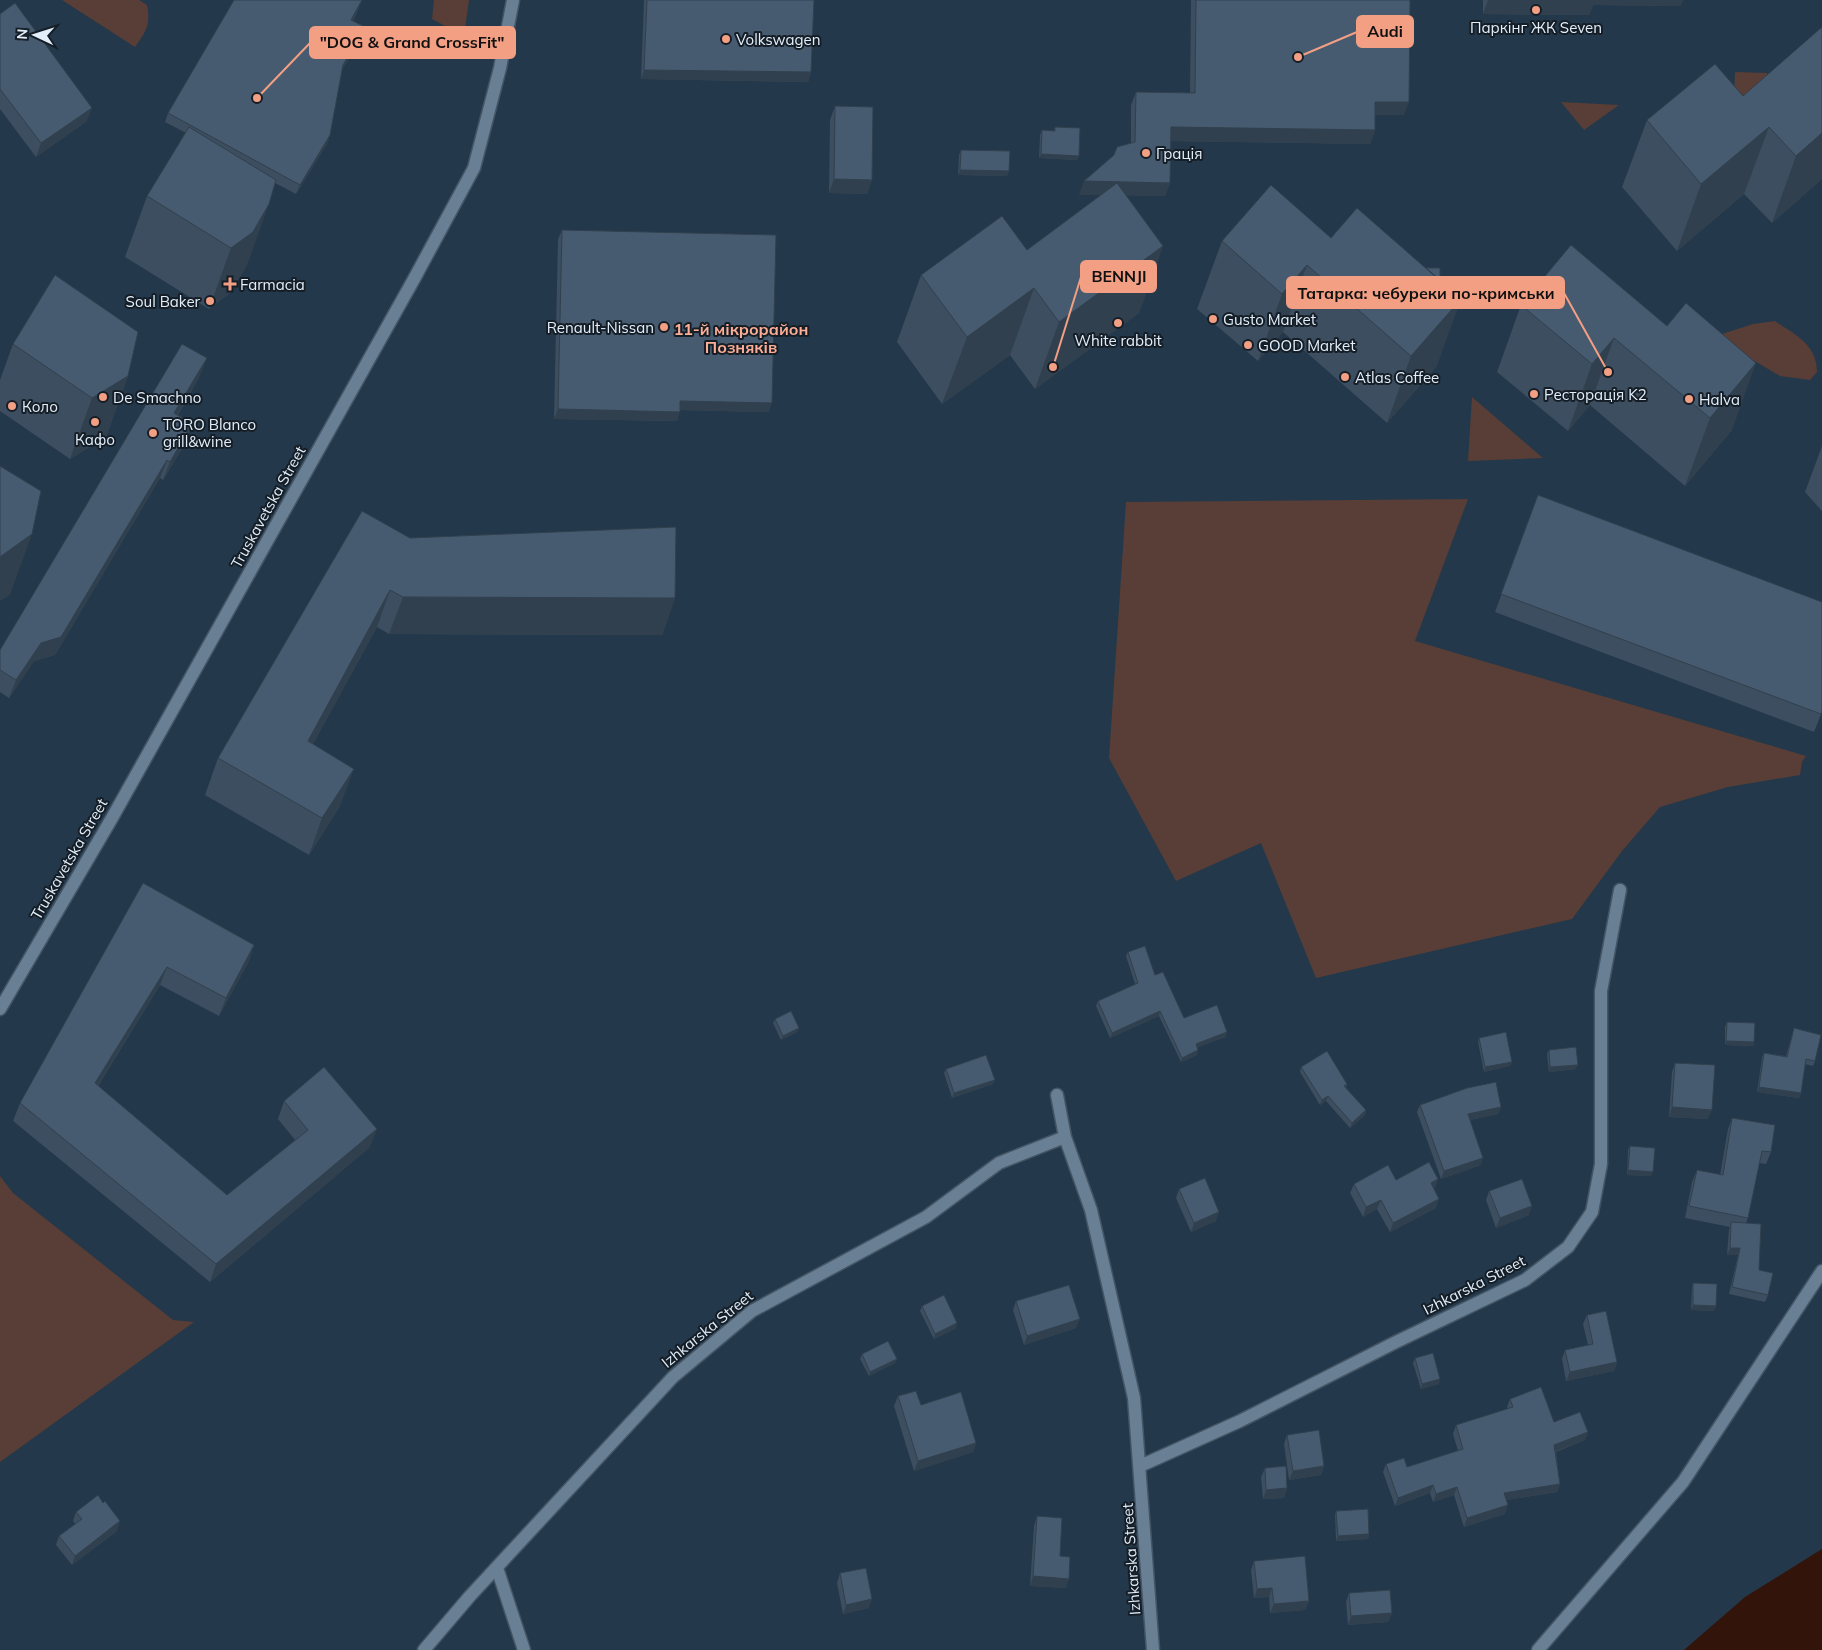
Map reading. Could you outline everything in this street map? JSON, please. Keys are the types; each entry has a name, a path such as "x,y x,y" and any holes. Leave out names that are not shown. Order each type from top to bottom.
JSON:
{"street":[{"name":"Truskavetska Street","path":"0,1009 112,818 414,279 474,168 500,68 514,0"},
{"name":"Izhkarska Street","path":"1140,1466 1240,1421 1396,1342 1525,1280 1568,1247 1592,1212 1601,1164 1601,992 1620,890"},
{"name":"Izhkarska Street","path":"1057,1095 1065,1137 1091,1210 1134,1398 1153,1650"},
{"name":"Izhkarska Street","path":"424,1650 470,1596 673,1377 752,1311 926,1217 999,1163 1065,1137"},
{"path":"1538,1650 1684,1482 1822,1271"},
{"path":"497,1568 524,1650"}],"shaded area":[{"path":"62,0 139,0 147,5 147,28 135,47"},
{"path":"434,0 469,0 464,36 432,19"},
{"path":"1735,72 1767,73 1767,86 1751,99 1734,98"},
{"path":"1561,102 1619,105 1584,130"},
{"path":"1775,321 1804,341 1809,347 1816,362 1817,372 1810,380 1780,376 1719,340 1719,335 1753,324"},
{"path":"1472,397 1543,458 1468,461"},
{"path":"1468,499 1415,641 1806,756 1802,762 1800,775 1728,787 1660,807 1622,851 1572,919 1316,978 1261,843 1176,881 1109,758 1126,502"},
{"path":"0,1176 13,1193 173,1320 194,1322 0,1462"},
{"path":"1822,1549 1822,1650 1684,1650 1745,1597"}],"building":[{"path":"234,0 362,0 351,20 365,27 343,65 330,135 300,185 168,113"},
{"name":"Volkswagen","path":"647,0 814,0 811,72 644,70"},
{"path":"1196,0 1410,0 1409,102 1375,102 1375,130 1171,127 1170,183 1084,181 1114,155 1117,147 1135,142 1136,92 1195,93"},
{"path":"15,3 92,108 41,143 0,89 0,14"},
{"path":"1822,27 1822,133 1796,156 1769,127 1701,184 1647,120 1715,64 1743,96"},
{"path":"835,106 873,107 872,180 834,179"},
{"path":"189,127 276,180 269,204 253,232 231,248 147,196"},
{"path":"1055,127 1080,128 1079,156 1041,154 1042,130 1055,131"},
{"path":"961,150 1010,151 1009,171 960,170"},
{"path":"1117,183 1163,246 1059,322 1034,288 967,337 921,275 1002,216 1027,250"},
{"path":"1271,185 1331,238 1357,208 1461,299 1411,356 1307,265 1282,294 1222,241"},
{"name":"Renault-Nissan","path":"562,230 776,235 772,403 680,401 680,412 558,409"},
{"path":"1571,245 1667,326 1686,303 1756,363 1710,418 1614,338 1592,364 1521,305"},
{"path":"1426,268 1440,268 1440,280"},
{"path":"55,275 138,332 128,376 92,398 13,344"},
{"path":"182,344 207,358 174,413 192,424 170,462 167,460 61,637 41,643 16,680 0,670 0,650"},
{"path":"0,466 41,491 32,534 0,557"},
{"path":"1538,495 1822,602 1821,714 1501,594"},
{"path":"362,511 410,538 676,527 675,598 403,597 390,590 308,741 354,769 322,818 218,758"},
{"path":"143,883 254,945 226,998 167,967 95,1083 227,1195 308,1130 284,1101 324,1067 377,1129 216,1264 20,1103"},
{"path":"1145,946 1155,975 1163,972 1184,1018 1217,1005 1227,1032 1196,1044 1198,1050 1182,1058 1160,1011 1112,1033 1098,1001 1138,983 1128,952"},
{"path":"791,1011 799,1028 783,1036 775,1019"},
{"path":"1727,1022 1755,1023 1754,1042 1726,1041"},
{"path":"1794,1028 1821,1035 1815,1061 1806,1059 1801,1093 1759,1087 1764,1053 1787,1057"},
{"path":"1506,1032 1512,1062 1485,1067 1479,1038"},
{"path":"1576,1047 1578,1065 1550,1067 1549,1050"},
{"path":"1327,1051 1347,1084 1344,1086 1366,1110 1352,1123 1328,1096 1322,1100 1301,1067"},
{"path":"986,1055 995,1080 954,1093 946,1069"},
{"path":"1675,1063 1715,1065 1712,1110 1672,1107"},
{"path":"1496,1082 1501,1107 1468,1114 1483,1158 1444,1171 1420,1105 1467,1088"},
{"path":"1732,1118 1775,1125 1771,1152 1762,1151 1748,1218 1689,1206 1697,1170 1723,1175"},
{"path":"1630,1146 1655,1148 1653,1172 1628,1170"},
{"path":"1429,1162 1438,1179 1431,1183 1439,1199 1393,1223 1381,1200 1366,1207 1354,1184 1388,1165 1396,1180"},
{"path":"1205,1178 1219,1212 1194,1223 1179,1189"},
{"path":"1522,1179 1532,1206 1500,1218 1489,1191"},
{"path":"1731,1222 1761,1224 1759,1270 1773,1273 1768,1295 1732,1287 1740,1248 1730,1248"},
{"path":"1693,1283 1717,1284 1716,1306 1693,1305"},
{"path":"1069,1285 1080,1319 1027,1336 1016,1301"},
{"path":"944,1295 957,1323 935,1334 922,1306"},
{"path":"1606,1311 1617,1362 1570,1372 1565,1350 1593,1344 1587,1315"},
{"path":"888,1341 897,1359 870,1372 862,1354"},
{"path":"1433,1353 1440,1379 1422,1384 1415,1358"},
{"path":"1541,1387 1554,1422 1580,1412 1588,1432 1554,1445 1560,1484 1504,1493 1508,1505 1467,1518 1457,1487 1436,1494 1433,1485 1398,1498 1386,1464 1404,1458 1407,1467 1463,1449 1456,1425 1513,1407 1510,1399"},
{"path":"916,1391 921,1405 961,1392 976,1443 918,1461 898,1396"},
{"path":"1319,1430 1324,1466 1293,1471 1287,1435"},
{"path":"1286,1466 1287,1488 1266,1490 1265,1468"},
{"path":"98,1495 120,1521 75,1556 59,1536 82,1519 76,1512"},
{"path":"1368,1509 1369,1534 1338,1536 1336,1511"},
{"path":"1037,1516 1062,1518 1060,1556 1070,1557 1069,1579 1033,1576"},
{"path":"1305,1556 1309,1601 1274,1604 1272,1588 1257,1589 1254,1561"},
{"path":"866,1568 872,1599 846,1605 840,1573"},
{"path":"1390,1590 1392,1613 1351,1616 1349,1593"}],"place":[{"name":"Паркінг ЖК Seven","path":"1536,10"},
{"name":"Volkswagen","path":"726,39"},
{"name":"Audi","path":"1298,57"},
{"name":"\"DOG & Grand CrossFit\"","path":"257,98"},
{"name":"Грація","path":"1146,153"},
{"name":"Farmacia","path":"230,284"},
{"name":"Soul Baker","path":"210,301"},
{"name":"Gusto Market","path":"1213,319"},
{"name":"White rabbit","path":"1118,323"},
{"name":"Renault-Nissan","path":"664,327"},
{"name":"GOOD Market","path":"1248,345"},
{"name":"BENNJI","path":"1053,367"},
{"name":"Татарка: чебуреки по-кримськи","path":"1608,372"},
{"name":"Atlas Coffee","path":"1345,377"},
{"name":"Ресторація K2","path":"1534,394"},
{"name":"De Smachno","path":"103,397"},
{"name":"Halva","path":"1689,399"},
{"name":"Коло","path":"12,406"},
{"name":"Кафо","path":"95,422"},
{"name":"TORO Blanco grill&wine","path":"153,433"}],"district":[{"name":"11-й мікрорайон Позняків","path":"741,338"}]}
